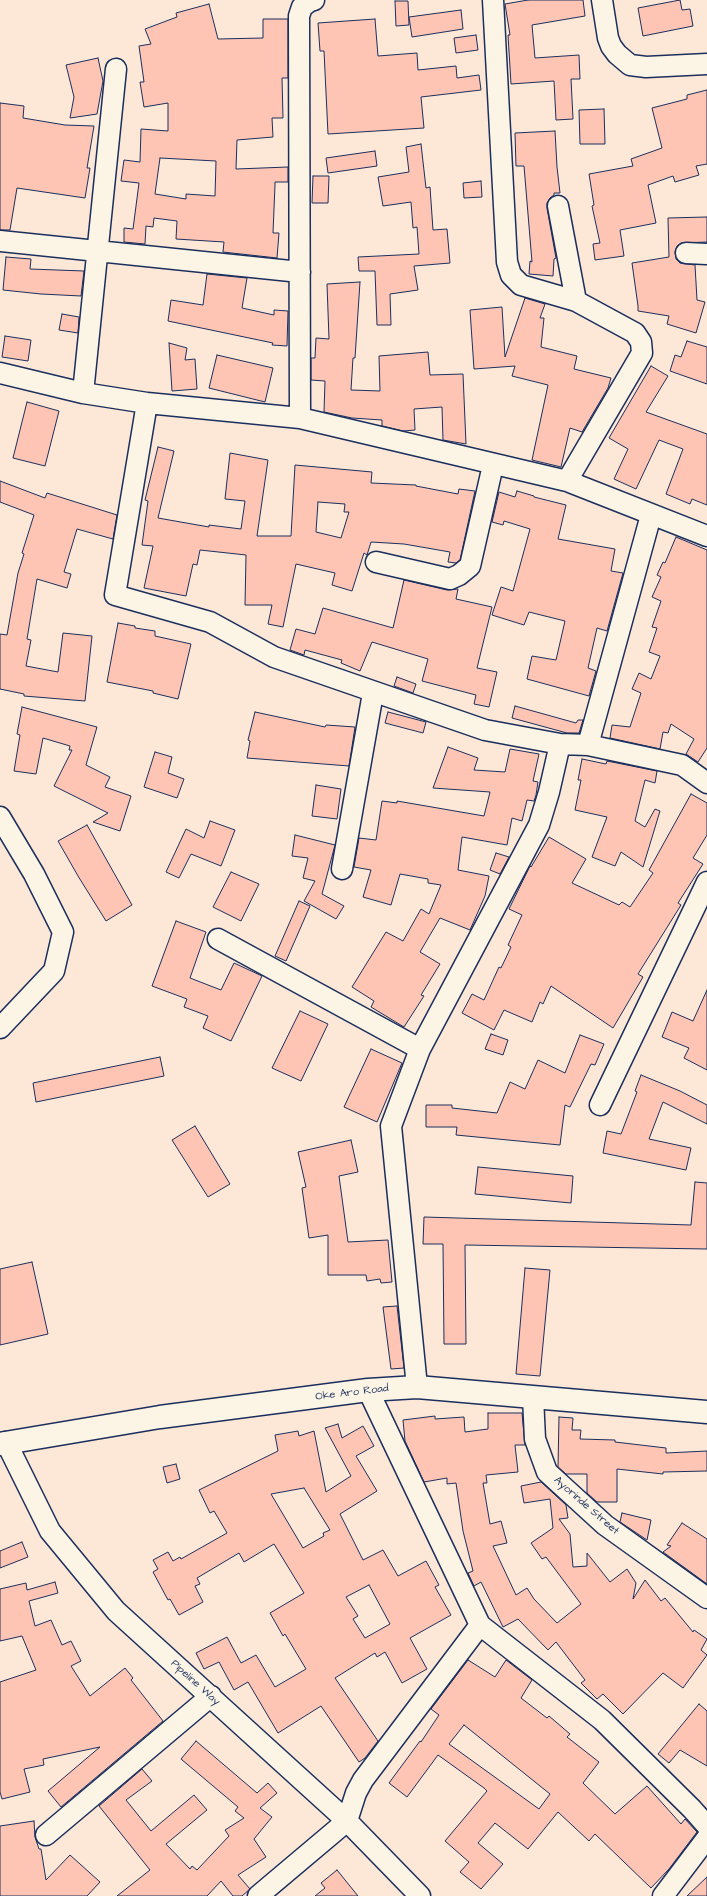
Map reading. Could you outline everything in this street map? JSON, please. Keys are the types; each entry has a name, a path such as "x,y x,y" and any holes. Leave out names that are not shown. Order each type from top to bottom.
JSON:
{"main road":[{"name":"Oke Aro Road","path":"3,1443 108,1427 160,1417 368,1390 417,1387 707,1412"}],"street":[{"path":"300,418 299,16 302,7 314,0"},
{"path":"493,0 507,262 511,275 522,285 576,301 635,334 640,342 642,353 567,481"},
{"path":"602,0 610,42 617,54 630,65 646,67 707,64"},
{"path":"83,393 116,69"},
{"path":"558,206 576,301"},
{"path":"0,241 300,272"},
{"path":"686,253 707,254"},
{"path":"0,373 83,393 147,403 300,418 493,465 567,481 707,536"},
{"path":"147,403 115,595 210,622 274,658 485,730 560,744 588,745 682,765 707,783"},
{"path":"376,562 450,579 459,575 470,566 493,465"},
{"path":"588,745 652,515"},
{"path":"342,869 374,693"},
{"path":"417,1387 392,1126 420,1049 539,825 549,792 560,744"},
{"path":"0,818 34,874 63,932 54,971 0,1028"},
{"path":"600,1106 707,882"},
{"path":"218,939 420,1049"},
{"path":"368,1390 480,1624 602,1720 692,1809 707,1826"},
{"name":"Ayorinde Street","path":"533,1396 535,1439 548,1472 605,1525 707,1598"},
{"name":"Pipeline Way","path":"3,1443 50,1530 116,1612 211,1696 347,1821 420,1896"},
{"path":"258,1896 347,1821 356,1792 363,1780 480,1624"},
{"path":"46,1835 211,1696"},
{"path":"662,1896 707,1838"}],"building":[{"path":"528,0 583,0 585,16 532,25 535,58 579,55 580,79 571,79 573,119 556,120 554,81 511,84 508,35 510,35 505,4"},
{"path":"680,0 682,10 690,9 693,26 643,36 638,8"},
{"path":"395,1 408,1 409,25 396,26"},
{"path":"209,4 218,39 263,38 263,19 288,19 288,78 282,78 283,118 272,118 273,137 237,140 236,169 288,167 288,182 275,182 273,233 279,233 277,258 223,252 224,242 176,239 177,221 154,218 153,227 146,226 145,244 124,242 124,228 133,229 139,183 121,181 124,160 140,162 141,129 168,131 168,103 144,107 140,82 144,82 139,46 151,44 145,29 177,17 176,13","holes":["160,158 216,161 215,196 186,194 186,199 155,194"]},
{"path":"461,10 463,29 412,37 409,17"},
{"path":"375,19 378,56 417,53 418,70 456,66 457,78 479,75 481,90 421,97 424,128 328,134 324,51 320,51 318,23"},
{"path":"476,35 478,50 456,53 454,38"},
{"path":"98,58 103,81 97,114 70,118 74,97 66,65"},
{"path":"707,90 707,164 696,166 699,175 675,182 673,176 648,185 656,223 620,230 624,256 595,260 593,244 600,243 592,206 594,205 589,174 633,166 631,159 662,148 652,108 687,99 687,95"},
{"path":"0,103 24,106 23,118 65,125 94,126 87,168 90,168 85,198 17,188 10,230 0,230"},
{"path":"604,109 605,144 580,144 579,110"},
{"path":"555,131 560,193 554,193 547,203 556,258 554,259 553,276 529,274 530,261 532,262 524,166 516,166 515,133"},
{"path":"421,144 426,188 430,187 433,230 447,229 450,263 414,266 418,290 390,294 391,325 377,325 375,271 359,271 358,257 419,254 417,227 413,228 411,202 383,206 378,177 409,172 406,147"},
{"path":"375,151 377,166 328,173 326,158"},
{"path":"313,176 329,176 328,203 312,203"},
{"path":"481,181 482,197 464,198 463,183"},
{"path":"707,217 707,242 681,243 677,246 675,252 676,259 680,263 695,265 697,300 705,302 696,333 667,324 669,316 638,311 632,263 669,257 668,218"},
{"path":"6,257 31,259 30,269 84,271 81,296 3,290"},
{"path":"207,274 247,278 242,308 274,315 274,310 288,311 287,346 272,345 273,343 168,321 171,300 203,305"},
{"path":"360,282 355,358 353,358 351,390 380,391 379,356 428,352 430,375 463,374 466,444 443,440 442,407 414,409 415,430 403,431 382,426 382,420 352,418 324,412 325,381 311,380 311,358 315,358 316,338 329,339 327,284"},
{"path":"525,298 545,304 540,318 544,318 541,347 577,356 574,369 611,378 608,388 582,432 570,428 561,467 532,460 548,385 512,376 515,366 474,369 470,310 502,307 505,357"},
{"path":"62,314 79,317 78,333 59,330"},
{"path":"5,336 31,340 28,361 2,357"},
{"path":"687,341 707,347 707,384 670,371 675,355 681,357"},
{"path":"169,343 187,348 185,360 195,359 197,389 172,391"},
{"path":"217,355 273,368 265,402 209,388"},
{"path":"651,366 668,376 646,412 707,434 707,505 692,499 690,504 666,494 683,449 659,440 636,489 614,479 628,449 609,438"},
{"path":"27,402 59,411 45,466 13,458"},
{"path":"158,447 174,451 158,518 209,527 209,525 241,529 245,501 225,499 230,453 268,460 257,536 291,536 295,465 372,472 371,483 416,485 458,494 459,489 475,491 460,560 456,563 448,562 450,552 404,544 371,542 367,555 364,553 352,591 332,585 335,573 296,564 283,627 268,624 272,605 245,605 246,555 200,550 197,565 193,564 186,596 144,588 153,546 142,545 148,501 145,500","holes":["318,502 345,504 344,512 349,512 341,538 316,532"]},
{"path":"0,481 45,498 47,493 117,515 113,539 77,529 64,572 71,574 67,588 37,579 27,639 31,640 26,666 58,672 63,633 92,636 85,701 24,696 24,694 0,689 0,634 7,635 18,573 24,554 22,553 34,515 0,502"},
{"path":"517,491 566,505 558,539 615,549 611,571 623,573 607,631 597,628 588,668 596,671 589,696 527,679 532,656 556,660 565,621 529,612 524,625 492,615 501,587 513,591 530,529 504,521 503,525 492,522 499,492 515,497"},
{"path":"676,537 707,550 707,748 698,762 686,754 694,739 671,724 668,733 663,732 660,749 610,738 612,725 630,727 641,693 632,689 639,673 651,679 660,656 649,652 657,628 652,627 661,601 652,597 661,577 657,575 663,562 665,563"},
{"path":"404,580 447,590 458,589 456,599 492,607 477,668 497,672 489,707 474,704 476,695 422,681 428,659 372,642 360,671 341,663 342,660 305,650 304,655 290,650 296,629 315,634 323,608 393,628"},
{"path":"118,623 135,626 135,628 155,631 155,636 191,644 178,699 153,693 153,691 107,682"},
{"path":"397,677 416,684 413,693 394,686"},
{"path":"515,706 576,723 578,720 583,720 579,733 567,733 512,718"},
{"path":"22,707 97,727 86,765 110,777 105,787 131,796 120,831 93,822 108,813 54,786 72,750 69,750 70,746 43,738 36,774 14,771 20,735 17,734"},
{"path":"255,712 325,727 326,725 355,727 349,766 247,758 250,741 248,740"},
{"path":"388,712 426,722 423,733 385,723"},
{"path":"448,747 478,758 474,770 505,772 510,749 539,754 533,781 538,782 536,795 534,801 527,800 522,821 512,818 507,845 462,837 458,870 489,876 485,896 470,930 440,918 420,952 440,964 421,995 424,996 404,1027 371,1007 374,1001 352,987 386,932 403,941 421,909 429,914 441,885 428,883 428,879 400,874 391,905 363,897 371,870 354,867 359,838 376,840 382,801 397,803 397,801 484,816 490,792 433,788"},
{"path":"155,752 172,757 168,773 184,779 177,798 144,787"},
{"path":"582,759 606,764 607,761 657,771 655,783 645,780 635,821 645,827 655,809 660,811 643,867 621,852 615,866 592,857 607,817 575,810 581,780 578,780"},
{"path":"316,785 341,789 337,819 312,816"},
{"path":"691,794 707,803 707,835 693,858 703,864 678,903 681,905 638,974 643,977 613,1028 551,986 543,1004 540,1002 532,1022 504,1010 494,1030 462,1013 472,994 484,1000 499,967 501,968 511,947 508,945 522,915 509,909 530,866 531,867 549,837 586,859 572,883 619,905 622,902 630,907 653,873 649,870"},
{"path":"210,821 235,830 221,866 191,854 179,878 166,872 186,829 204,838"},
{"path":"87,825 132,905 106,921 58,841"},
{"path":"295,835 335,845 322,894 344,906 336,919 304,901 315,881 303,878 308,858 292,856"},
{"path":"496,853 509,857 500,874 490,870"},
{"path":"231,872 259,884 241,921 213,907"},
{"path":"299,901 310,906 286,961 275,956"},
{"path":"176,921 206,932 190,978 221,990 234,963 262,976 231,1041 203,1028 208,1016 184,1007 187,999 152,986"},
{"path":"707,990 707,1070 684,1058 689,1048 662,1037 672,1012 693,1021"},
{"path":"300,1011 328,1024 301,1081 272,1068"},
{"path":"491,1034 508,1040 503,1055 485,1049"},
{"path":"580,1035 604,1044 595,1065 591,1064 570,1107 565,1105 560,1145 456,1135 457,1127 426,1127 426,1105 452,1105 452,1108 497,1113 510,1082 525,1089 538,1060 565,1073"},
{"path":"371,1049 402,1063 377,1122 344,1107"},
{"path":"160,1057 164,1076 36,1102 33,1083"},
{"path":"641,1075 680,1091 707,1105 707,1124 663,1102 649,1139 691,1148 686,1170 603,1153 607,1131 621,1134 637,1092 635,1091"},
{"path":"195,1126 230,1184 208,1197 172,1140"},
{"path":"351,1140 358,1172 339,1176 348,1242 388,1240 392,1282 381,1283 380,1279 367,1281 366,1275 328,1275 328,1235 309,1238 302,1188 306,1187 298,1152"},
{"path":"478,1167 573,1176 571,1203 475,1194"},
{"path":"695,1182 707,1183 707,1249 465,1245 466,1344 444,1344 443,1244 423,1244 424,1217 691,1225"},
{"path":"32,1262 48,1334 0,1345 0,1269"},
{"path":"525,1268 550,1270 540,1376 516,1374"},
{"path":"397,1306 404,1368 391,1369 383,1307"},
{"path":"488,1413 522,1413 525,1445 515,1445 518,1472 486,1475 487,1483 483,1483 490,1524 501,1521 507,1543 493,1546 516,1595 527,1588 534,1599 557,1623 581,1604 546,1557 542,1559 531,1543 553,1528 550,1499 524,1503 521,1486 541,1482 566,1505 568,1518 559,1519 570,1534 573,1567 587,1566 587,1553 610,1582 627,1569 636,1583 633,1599 645,1580 661,1601 665,1598 693,1632 694,1630 707,1639 701,1650 707,1655 683,1688 663,1673 623,1714 603,1694 597,1699 581,1683 585,1680 556,1642 548,1650 518,1619 503,1627 481,1582 474,1586 468,1573 473,1571 463,1531 456,1483 447,1484 447,1478 424,1482 405,1441 403,1420 435,1416 435,1419 464,1417 465,1432 488,1429"},
{"path":"559,1417 573,1418 572,1430 581,1430 580,1439 615,1440 615,1442 666,1448 666,1453 707,1451 707,1471 663,1472 663,1474 617,1469 617,1502 597,1502 587,1493 587,1474 566,1474 558,1467"},
{"path":"338,1424 342,1438 363,1426 374,1446 356,1456 377,1491 340,1514 363,1560 383,1550 398,1576 426,1561 439,1585 435,1587 451,1615 410,1638 427,1669 402,1683 385,1652 377,1657 375,1653 335,1678 378,1741 365,1758 359,1762 321,1706 278,1733 248,1682 234,1690 219,1662 204,1669 196,1653 227,1637 241,1663 256,1655 275,1687 306,1669 285,1634 283,1636 270,1613 304,1593 274,1544 244,1562 239,1553 197,1578 200,1584 195,1586 203,1602 179,1615 170,1599 168,1600 153,1572 158,1569 153,1560 168,1552 173,1561 180,1557 181,1559 227,1533 214,1511 210,1513 199,1490 278,1451 275,1435 298,1431 299,1436 314,1431 326,1492 351,1476 325,1428","holes":["304,1488 330,1530 323,1533 324,1536 303,1548 271,1494","369,1585 390,1624 365,1638 353,1619 358,1616 346,1597"]},
{"path":"176,1464 180,1479 167,1483 163,1467"},
{"path":"622,1513 651,1520 647,1540 620,1522"},
{"path":"682,1523 707,1539 707,1584 663,1552 671,1546 667,1545"},
{"path":"22,1542 28,1557 0,1568 0,1551"},
{"path":"55,1582 58,1593 29,1601 35,1626 51,1620 62,1645 71,1641 81,1661 71,1666 90,1696 125,1668 133,1678 131,1680 163,1721 61,1807 48,1791 100,1747 43,1759 44,1765 24,1769 30,1792 2,1799 0,1792 0,1682 36,1670 22,1636 0,1641 0,1589 26,1583 27,1590"},
{"path":"468,1660 495,1677 506,1660 532,1680 521,1698 547,1718 549,1716 570,1734 567,1737 599,1762 583,1783 615,1814 647,1786 681,1824 685,1819 697,1832 669,1869 651,1888 595,1834 589,1841 558,1812 528,1849 495,1823 478,1843 503,1864 481,1889 460,1872 469,1862 445,1841 487,1791 438,1755 407,1797 389,1783 420,1741 421,1742 439,1715 431,1709","holes":["464,1725 550,1794 539,1809 449,1744"]},
{"path":"699,1704 707,1711 707,1766 680,1750 669,1763 658,1754"},
{"path":"196,1741 257,1793 268,1783 277,1793 260,1808 272,1817 254,1839 266,1857 238,1875 250,1889 242,1896 233,1896 221,1881 207,1896 117,1896 150,1870 99,1806 142,1769 152,1781 126,1800 151,1831 194,1795 207,1810 166,1844 190,1869 192,1866 197,1870 229,1836 225,1830 244,1818 235,1811 238,1807 181,1759"},
{"path":"34,1821 35,1837 39,1849 41,1849 46,1880 70,1855 100,1882 87,1896 0,1896 0,1826"},
{"path":"337,1870 358,1896 315,1896 325,1888 321,1883"},
{"path":"707,1877 707,1896 687,1896"}]}
